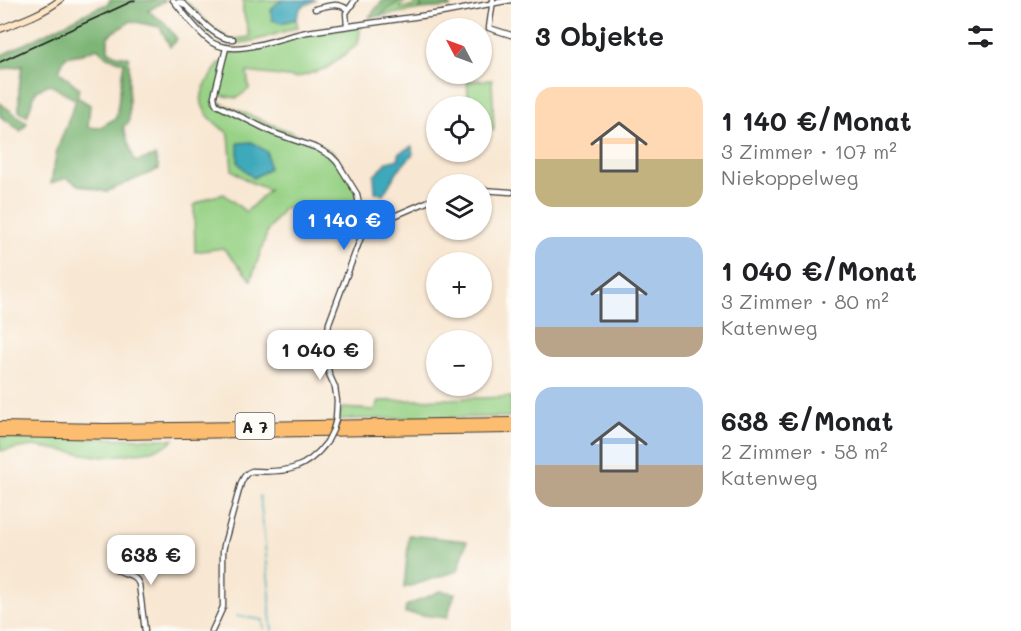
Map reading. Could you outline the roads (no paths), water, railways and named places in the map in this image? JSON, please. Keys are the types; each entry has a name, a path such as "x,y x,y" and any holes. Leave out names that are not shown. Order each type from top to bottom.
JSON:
{"highway":[{"name":"A 7","path":"0,426 105,428 511,422"},
{"name":"A 7","path":"0,433 131,435 511,429"}],"street":[{"path":"0,29 36,14 60,0"},
{"path":"347,26 347,9 355,0"},
{"path":"175,2 205,36 217,45 239,48 292,35 511,0"},
{"path":"175,2 185,5 222,37 233,39"},
{"path":"493,2 489,28 511,35"},
{"path":"315,9 340,5 347,9"},
{"path":"212,631 223,607 223,551 241,483 245,476 252,471 287,471 297,467 320,452 333,430 337,401 327,360 326,345 329,323 364,229 357,194 332,156 317,148 274,133 217,105 214,96 226,48"},
{"path":"492,191 511,192"},
{"path":"364,229 426,202"},
{"path":"113,567 137,579 145,631"}],"water":[{"path":"284,0 316,0 301,7 296,19 281,23 272,20 271,10 277,3"},
{"path":"252,142 267,152 269,169 253,178 238,163 238,143"},
{"path":"412,146 413,154 398,170 383,195 375,192 374,176 387,162 399,159 399,153"}],"waterway":[{"path":"260,496 272,631"},
{"path":"236,616 263,620 264,631"}],"railway":[{"path":"0,62 135,0"}]}
